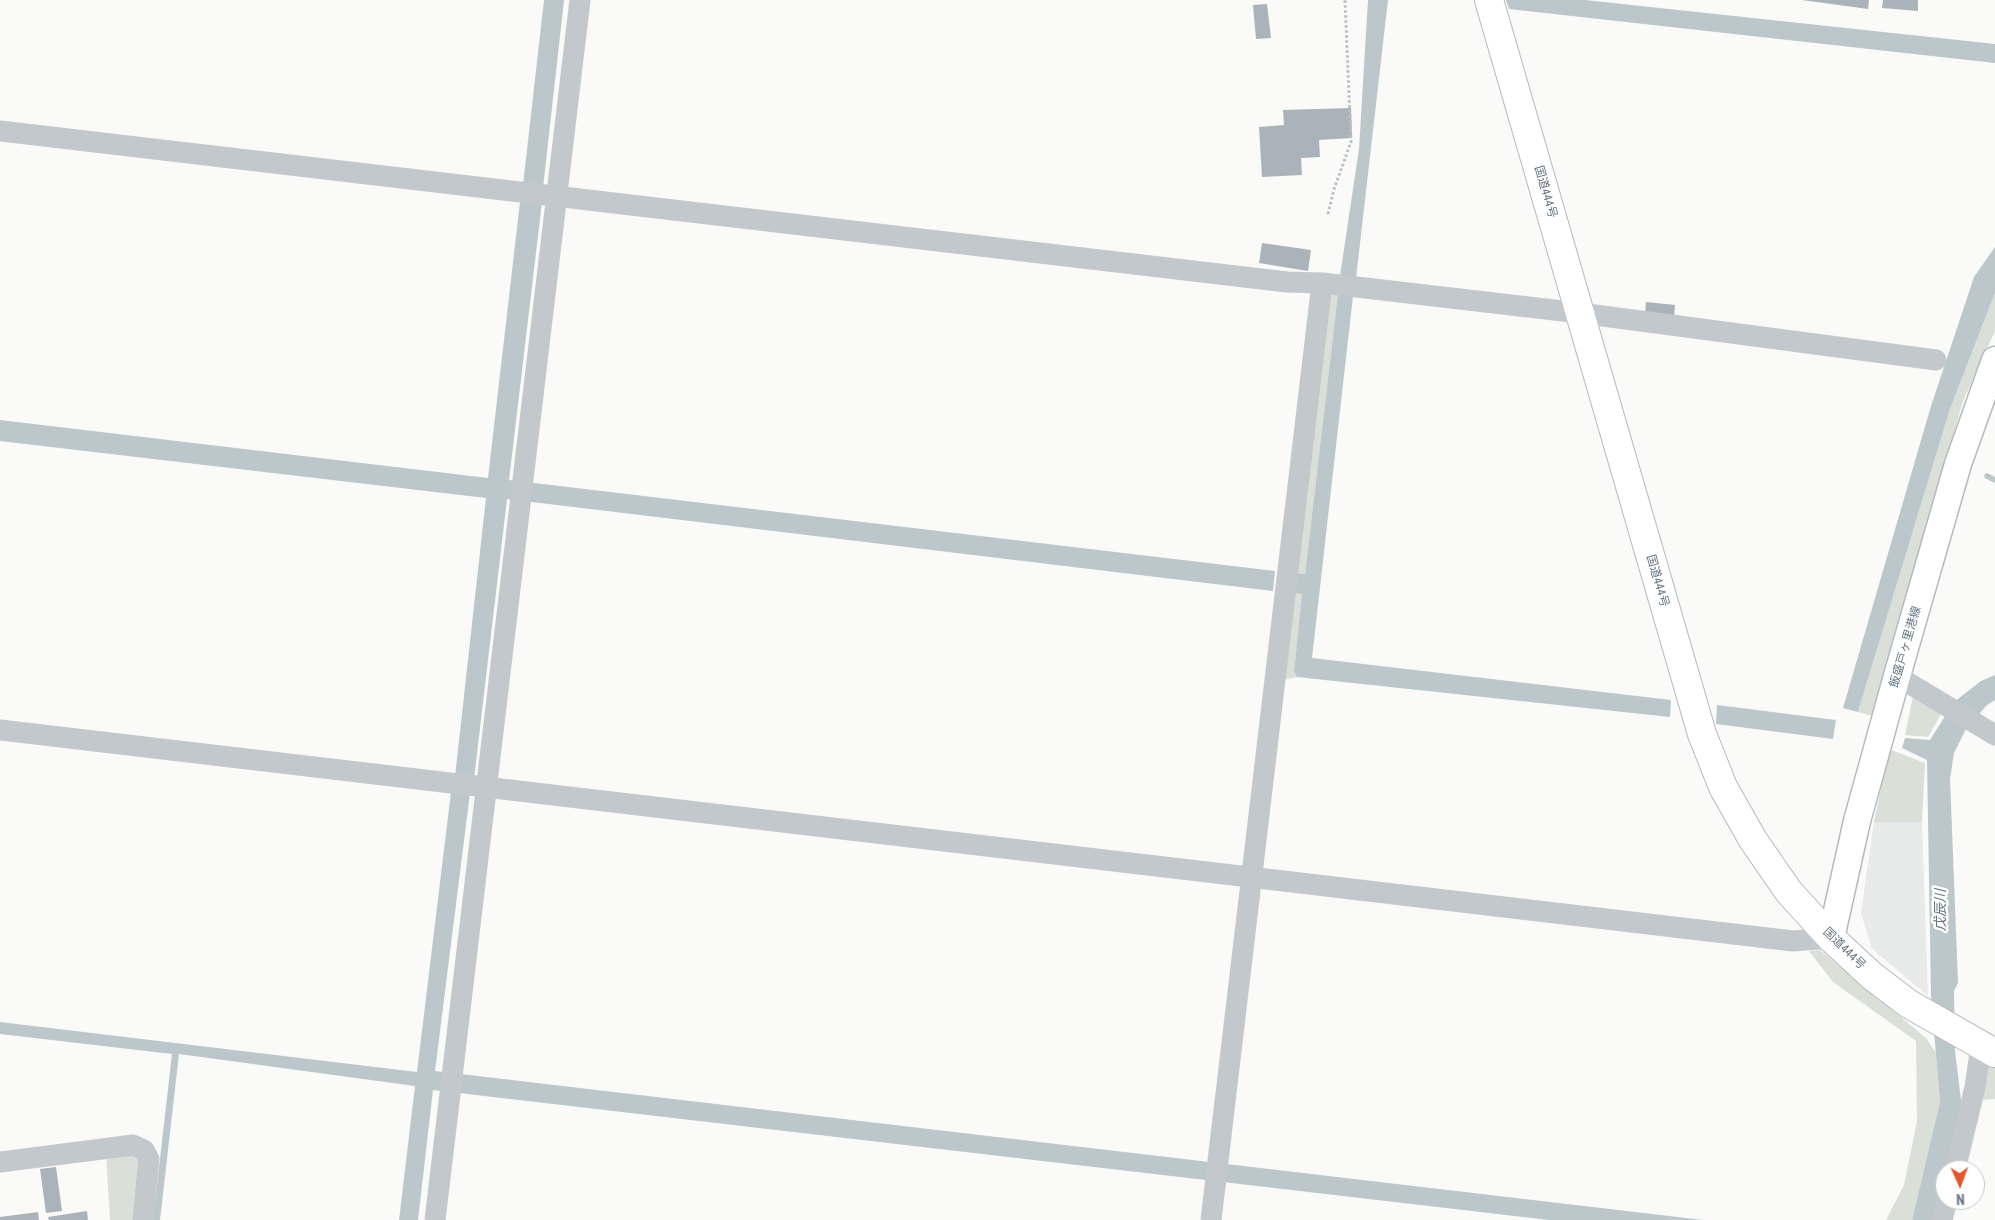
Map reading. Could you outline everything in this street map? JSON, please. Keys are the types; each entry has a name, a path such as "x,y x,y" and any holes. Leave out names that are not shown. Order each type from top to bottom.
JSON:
{"highway":[{"name":"国道444号","path":"1489,0 1702,734 1723,787 1753,840 1789,892 1831,938 1872,976 1909,1004 1988,1049"}],"main road":[{"name":"飯盛戸ヶ里港線","path":"1831,938 1857,820 1897,676 1958,464 1995,360"}],"street":[{"path":"435,1220 525,477 580,0"},
{"path":"0,131 1287,282 1322,283 1580,313 1936,360"},
{"path":"1211,1220 1322,283"},
{"path":"1897,676 1990,732"},
{"path":"0,730 1793,941 1831,938"},
{"path":"1957,1160 1975,1087 1988,1049"},
{"path":"0,1162 134,1145 144,1150 148,1159 143,1220"}],"path":[{"path":"1328,214 1334,189 1351,142 1345,0"}],"shaded area":[{"path":"1995,293 1995,331 1963,401 1873,716 1858,712 1950,409"},
{"path":"1338,294 1305,574 1294,573 1329,295"},
{"path":"1292,593 1303,594 1294,672 1297,677 1284,680"},
{"path":"1913,696 1942,712 1928,737 1905,735"},
{"path":"1889,749 1925,763 1922,822 1874,822"},
{"path":"1874,822 1922,822 1928,996 1872,949 1861,913"},
{"path":"1820,950 1926,1038 1936,1053 1940,1102 1912,1220 1886,1220 1904,1185 1917,1121 1916,1041 1833,982 1809,951"},
{"path":"1987,1062 1995,1067 1995,1099 1982,1100"},
{"path":"130,1148 144,1158 137,1220 110,1220 106,1153"}],"water":[{"path":"544,0 564,0 543,188 523,185"},
{"path":"1368,0 1388,0 1356,278 1340,276 1359,149"},
{"path":"1506,0 1585,0 1995,44 1995,63 1509,9"},
{"path":"520,202 542,202 509,480 1275,571 1273,591 507,499 474,779 455,777 486,498 0,441 0,420 488,478"},
{"path":"1995,247 1995,293 1950,409 1858,712 1843,708 1931,406 1974,277"},
{"path":"1338,294 1353,296 1312,658 1671,700 1670,717 1297,677 1294,672 1302,594 1292,593 1294,573 1305,574"},
{"name":"戊辰川","path":"1995,675 1995,700 1987,705 1966,729 1954,753 1950,779 1958,983 1954,991 1955,1051 1962,1108 1949,1160 1935,1160 1936,1210 1934,1220 1912,1220 1940,1102 1931,996 1927,760 1902,748 1905,738 1930,740 1954,702 1981,681"},
{"path":"1717,705 1836,720 1833,739 1716,724"},
{"path":"451,792 470,793 435,1071 1703,1220 1549,1220 433,1090 418,1220 399,1220 415,1086 179,1054 160,1220 153,1220 172,1054 0,1034 0,1022 417,1072"}],"building":[{"path":"1802,0 1869,0 1868,9"},
{"path":"1883,0 1918,0 1918,11 1882,8"},
{"path":"1267,4 1271,38 1256,39 1253,5"},
{"path":"1351,108 1352,138 1319,140 1320,157 1301,158 1302,175 1262,177 1259,127 1284,125 1283,110"},
{"path":"1262,243 1311,250 1308,271 1259,263"},
{"path":"1646,302 1675,305 1674,317 1645,315"},
{"path":"56,1167 62,1211 46,1213 40,1169"},
{"path":"87,1211 88,1220 49,1220 48,1217"},
{"path":"38,1212 39,1220 0,1220 0,1217"}],"waterway":[{"path":"1987,476 1995,480"}]}
